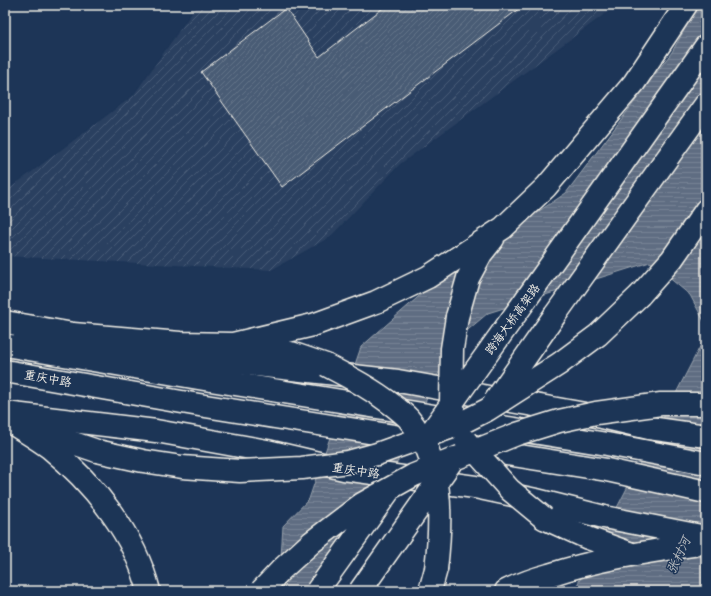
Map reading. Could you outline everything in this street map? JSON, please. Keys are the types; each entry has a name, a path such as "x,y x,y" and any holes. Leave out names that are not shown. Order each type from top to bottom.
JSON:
{"main road":[{"path":"632,554 588,538 544,518 510,490 464,439 451,403 452,349 457,317 468,278 481,254 502,228 546,186 634,83 686,5"},
{"name":"跨海大桥高架路","path":"317,591 706,46"},
{"path":"360,591 706,104"},
{"path":"7,419 97,451 143,461 182,467 240,470 302,468 348,462 377,454 461,423 487,410 559,364 598,335 640,295 672,259 706,210"},
{"path":"233,344 313,325 376,302 428,276 502,228"},
{"path":"5,322 73,334 180,343 233,344 291,353 326,365 365,385 407,417 422,438 429,452 439,496 440,536 436,570 430,591"},
{"path":"5,336 398,381 602,417 649,428 706,436"},
{"path":"5,344 212,380 607,444 706,463"},
{"name":"重庆中路","path":"5,371 207,406 607,470 706,492"},
{"path":"261,591 281,570 318,537 362,504 414,475 518,434 596,412 661,404 706,404"},
{"path":"7,419 48,447 72,467 106,504 133,548 150,591"},
{"name":"重庆中路","path":"7,419 156,432 193,438 267,451 344,469 475,487 706,537"},
{"path":"506,591 519,584 579,565 632,554 706,543"}],"shaded area":[{"path":"200,5 617,5 400,164 330,237 271,270 5,256 5,192 133,96 194,10"}],"water":[{"path":"698,5 706,5 706,325 690,295 650,262 488,313 463,334 441,368 367,527 312,591 257,591 281,557 283,526 309,499 361,347 441,277 566,193 672,52"},
{"name":"张村河","path":"706,335 706,591 574,591"}],"building":[{"path":"387,5 524,5 282,187 201,72 286,8 319,57"}]}
